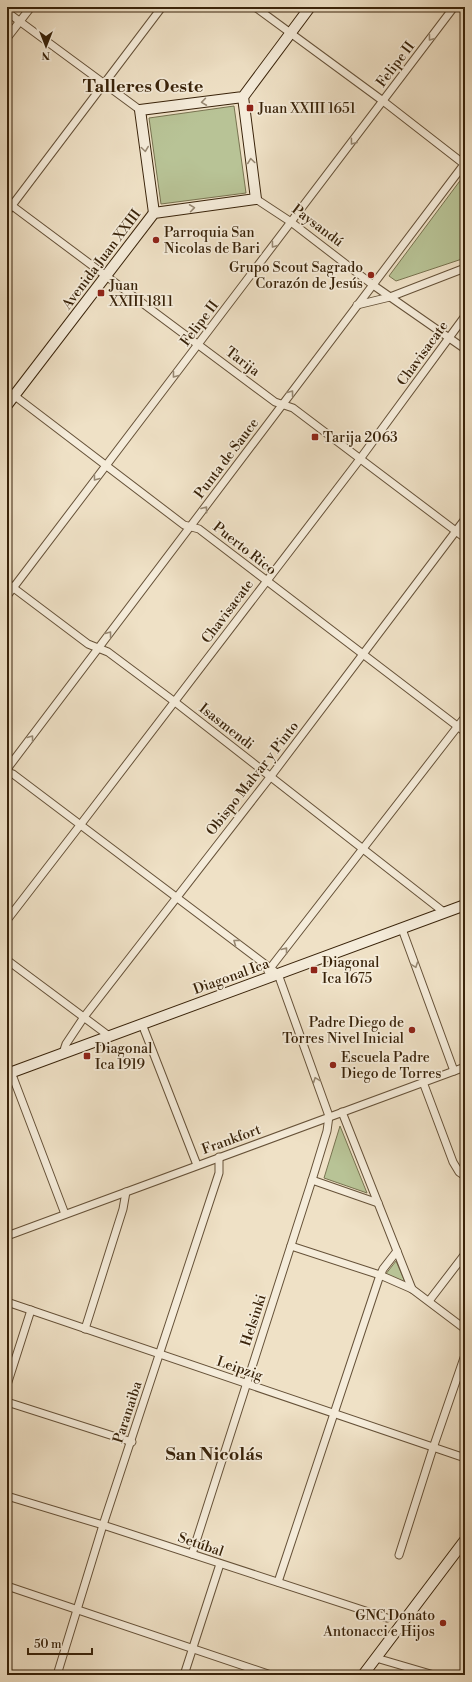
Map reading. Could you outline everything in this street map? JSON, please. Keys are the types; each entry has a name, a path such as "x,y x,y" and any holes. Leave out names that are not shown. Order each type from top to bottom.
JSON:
{"main road":[{"path":"256,199 243,97 310,7"},
{"path":"154,213 140,110 243,97"},
{"name":"Avenida Juan XXIII","path":"7,405 11,393 154,213 256,199"},
{"name":"Diagonal Ica","path":"9,1073 261,980 275,971 402,929 465,905"},
{"path":"363,1675 465,1540"}],"street":[{"path":"7,38 31,7"},
{"path":"7,212 10,204 105,83 162,7"},
{"path":"255,7 465,163"},
{"name":"Felipe II","path":"7,596 10,586 199,344 454,7"},
{"path":"7,12 140,110"},
{"name":"Punta de Sauce","path":"7,770 465,163"},
{"name":"Paysandú","path":"256,199 291,222 373,285 465,349"},
{"name":"Tarija","path":"10,204 275,402 293,408 465,538"},
{"path":"357,305 390,297 465,268"},
{"name":"Chavisacate","path":"7,920 360,459 465,316"},
{"name":"Puerto Rico","path":"11,393 184,526 199,529 465,732"},
{"name":"Obispo Malvar y Pinto","path":"63,1053 66,1044 84,1017 271,776 465,519"},
{"name":"Isasmendi","path":"10,586 88,644 108,652 271,776 445,913"},
{"path":"275,971 364,849 465,717"},
{"path":"7,770 275,971 329,1116"},
{"path":"402,929 454,1071"},
{"path":"7,960 109,1036"},
{"path":"142,1024 197,1165"},
{"name":"Frankfort","path":"7,1236 465,1067"},
{"path":"9,1073 65,1214"},
{"path":"423,1082 452,1162 459,1172 465,1176"},
{"path":"342,1112 412,1289"},
{"name":"Helsinki","path":"192,1554 312,1180 327,1131 329,1116"},
{"name":"Paranaiba","path":"57,1675 103,1525 132,1442 159,1354 219,1173 219,1157"},
{"path":"312,1180 378,1203"},
{"path":"85,1329 123,1210 126,1192"},
{"path":"291,1246 380,1275 412,1289 465,1329"},
{"path":"278,1582 380,1275 397,1251"},
{"path":"429,1301 465,1254"},
{"name":"Leipzig","path":"7,1302 465,1458"},
{"path":"7,1385 31,1310"},
{"path":"398,1555 465,1355"},
{"path":"7,1402 132,1442"},
{"name":"Setúbal","path":"7,1496 103,1525 387,1618"},
{"path":"184,1675 220,1564"},
{"path":"7,1586 271,1675"},
{"path":"376,1658 434,1675"}],"green space":[{"path":"234,106 246,193 161,204 149,118"},
{"path":"465,174 465,258 396,281 389,276"},
{"path":"340,1126 367,1193 324,1178"},
{"path":"396,1261 405,1282 385,1275"}],"place":[{"name":"Juan XXIII 1651","path":"250,108"},
{"name":"Parroquia San Nicolas de Bari","path":"156,240"},
{"name":"Grupo Scout Sagrado Corazón de Jesús","path":"371,275"},
{"name":"Juan XXIII 1811","path":"101,293"},
{"name":"Tarija 2063","path":"315,437"},
{"name":"Diagonal Ica 1675","path":"314,970"},
{"name":"Padre Diego de Torres Nivel Inicial","path":"412,1030"},
{"name":"Diagonal Ica 1919","path":"87,1056"},
{"name":"Escuela Padre Diego de Torres","path":"333,1065"},
{"name":"GNC Donato Antonacci e Hijos","path":"443,1623"}],"district":[{"name":"Talleres Oeste","path":"143,86"},
{"name":"San Nicolás","path":"214,1454"}]}
